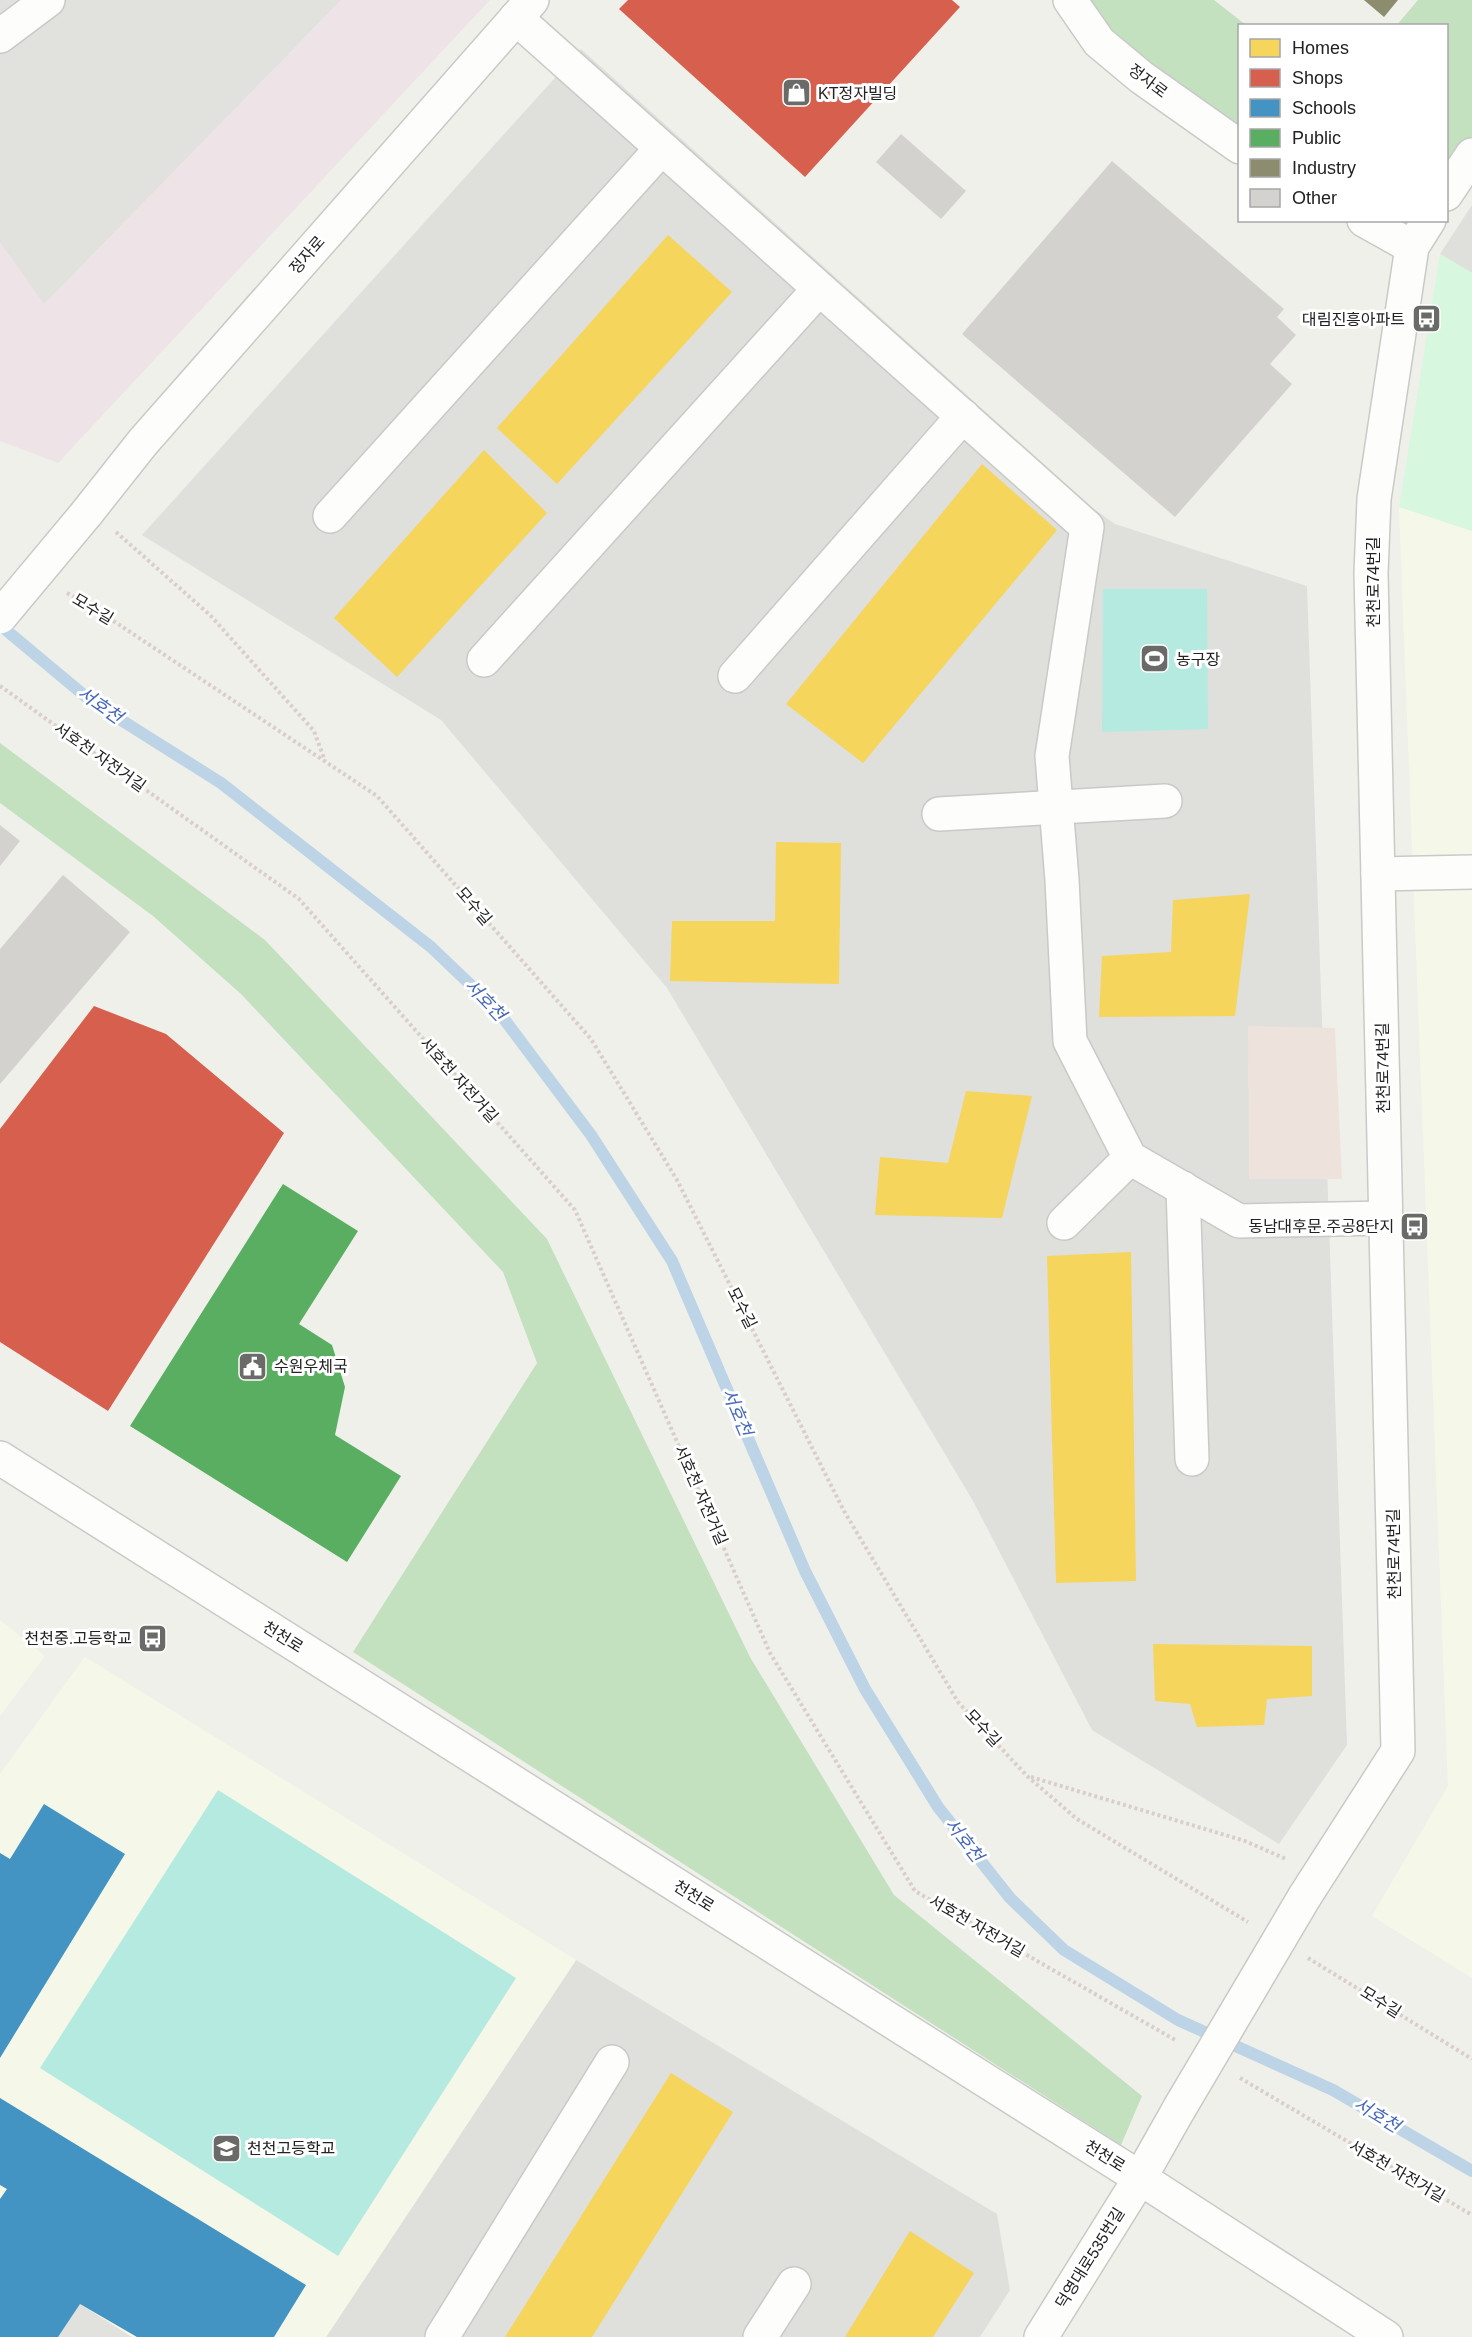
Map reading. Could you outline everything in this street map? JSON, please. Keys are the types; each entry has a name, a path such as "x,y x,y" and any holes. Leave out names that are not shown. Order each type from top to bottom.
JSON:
{"street":[{"path":"0,36 48,0"},
{"name":"정자로","path":"1070,0 1099,42 1141,77 1238,146"},
{"path":"524,9 661,149 1087,527 1052,756 1070,1041 1130,1158 1239,1221 1386,1218"},
{"name":"정자로","path":"0,617 143,442 524,9"},
{"path":"330,516 661,149"},
{"path":"1448,191 1472,155"},
{"path":"1367,222 1412,248"},
{"name":"천천로74번길","path":"1140,2178 1313,1885 1398,1751 1371,573 1374,499 1412,248 1428,222"},
{"path":"484,660 819,289"},
{"path":"735,676 963,416"},
{"path":"939,814 1165,801"},
{"path":"1378,874 1472,872"},
{"path":"1064,1223 1130,1158"},
{"path":"1183,1188 1192,1459"},
{"name":"천천로","path":"0,1458 1140,2178 1386,2337"},
{"path":"442,2337 612,2062"},
{"name":"덕영대로535번길","path":"1041,2337 1140,2178"},
{"path":"760,2337 794,2284"}],"path":[{"path":"89,509 210,615 314,731 326,762"},
{"name":"모수길","path":"58,589 97,610 377,796 591,1039 677,1180 844,1512 958,1702 1027,1776 1077,1819 1252,1925"},
{"name":"서호천 자전거길","path":"0,686 300,899 575,1210 770,1653 915,1891 1187,2047"},
{"path":"1027,1776 1245,1840 1313,1885"},
{"name":"모수길","path":"1304,1956 1472,2059"},
{"name":"서호천 자전거길","path":"1238,2077 1472,2215"}],"shaded area":[{"path":"0,0 490,0 58,463 0,441"},
{"path":"0,0 341,0 44,304 0,242"},
{"path":"581,49 1094,509 1115,524 1307,586 1347,1745 1279,1844 1092,1730 973,1501 667,988 441,720 142,535"},
{"path":"1472,205 1472,273 1440,254"},
{"path":"1399,507 1472,531 1472,1978 1372,1916 1448,1786"},
{"name":"농구장","path":"1103,589 1207,589 1208,729 1102,732"},
{"path":"1248,1026 1335,1028 1342,1179 1249,1179"},
{"path":"0,1620 45,1656 0,1716"},
{"name":"천천고등학교","path":"85,1657 576,1960 326,2337 0,2337 0,1774"},
{"path":"218,1790 516,1978 338,2256 40,2068"},
{"path":"576,1960 997,2214 1010,2290 980,2337 326,2337"},
{"path":"80,2304 132,2337 58,2337"}],"green space":[{"path":"1082,0 1214,0 1245,24 1238,24 1238,138 1148,70"},
{"path":"1418,0 1472,0 1472,146 1448,184 1448,24 1398,24"},
{"path":"1440,254 1472,273 1472,531 1399,507"},
{"path":"0,743 265,940 547,1239 750,1657 894,1895 1142,2096 1121,2145 353,1652 537,1363 503,1272 241,994 153,916 0,803"}],"building: Homes":[{"path":"668,235 732,292 557,484 497,428"},
{"path":"484,450 547,513 397,677 334,618"},
{"path":"982,464 1057,530 863,763 786,704"},
{"path":"776,842 841,843 839,984 670,981 672,921 775,921"},
{"path":"1250,894 1235,1016 1099,1017 1102,956 1171,952 1173,900"},
{"path":"966,1091 1032,1096 1002,1218 875,1215 880,1157 948,1163"},
{"path":"1131,1252 1136,1581 1056,1583 1047,1256"},
{"path":"1153,1644 1312,1646 1312,1696 1267,1699 1264,1725 1197,1727 1190,1704 1155,1701"},
{"path":"671,2073 733,2112 592,2337 505,2337"},
{"path":"910,2231 974,2273 933,2337 845,2337"}],"building: Shops":[{"name":"KT정자빌딩","path":"628,0 952,0 960,7 805,177 619,9"},
{"path":"94,1006 166,1034 284,1133 108,1411 0,1342 0,1129"}],"building: Schools":[{"path":"44,1804 125,1854 0,2058 0,1853 10,1859"},
{"path":"0,2098 306,2285 274,2337 137,2337 80,2304 58,2337 0,2337 0,2199 7,2189 0,2185"}],"building: Public":[{"name":"수원우체국","path":"283,1184 358,1231 299,1324 332,1345 345,1387 335,1435 401,1476 347,1562 130,1426"}],"building: Industry":[{"path":"1364,0 1398,0 1384,17"}],"building: Other":[{"path":"901,134 966,191 941,219 876,162"},
{"path":"1112,161 1284,309 1277,317 1296,335 1270,364 1292,384 1175,517 962,334"},
{"path":"0,825 20,841 0,866"},
{"path":"63,875 130,932 0,1084 0,949"}],"waterway":[{"name":"서호천","path":"0,625 91,701 221,783 431,947 498,1011 591,1135 672,1261 805,1571 865,1689 938,1807 1010,1898 1064,1950 1178,2020 1333,2090 1472,2171"}],"place":[{"name":"KT정자빌딩","path":"797,93"},
{"name":"대림진흥아파트","path":"1426,319"},
{"name":"농구장","path":"1155,659"},
{"name":"동남대후문.주공8단지","path":"1415,1226"},
{"name":"수원우체국","path":"253,1366"},
{"name":"천천중.고등학교","path":"153,1638"},
{"name":"천천고등학교","path":"226,2148"}]}
